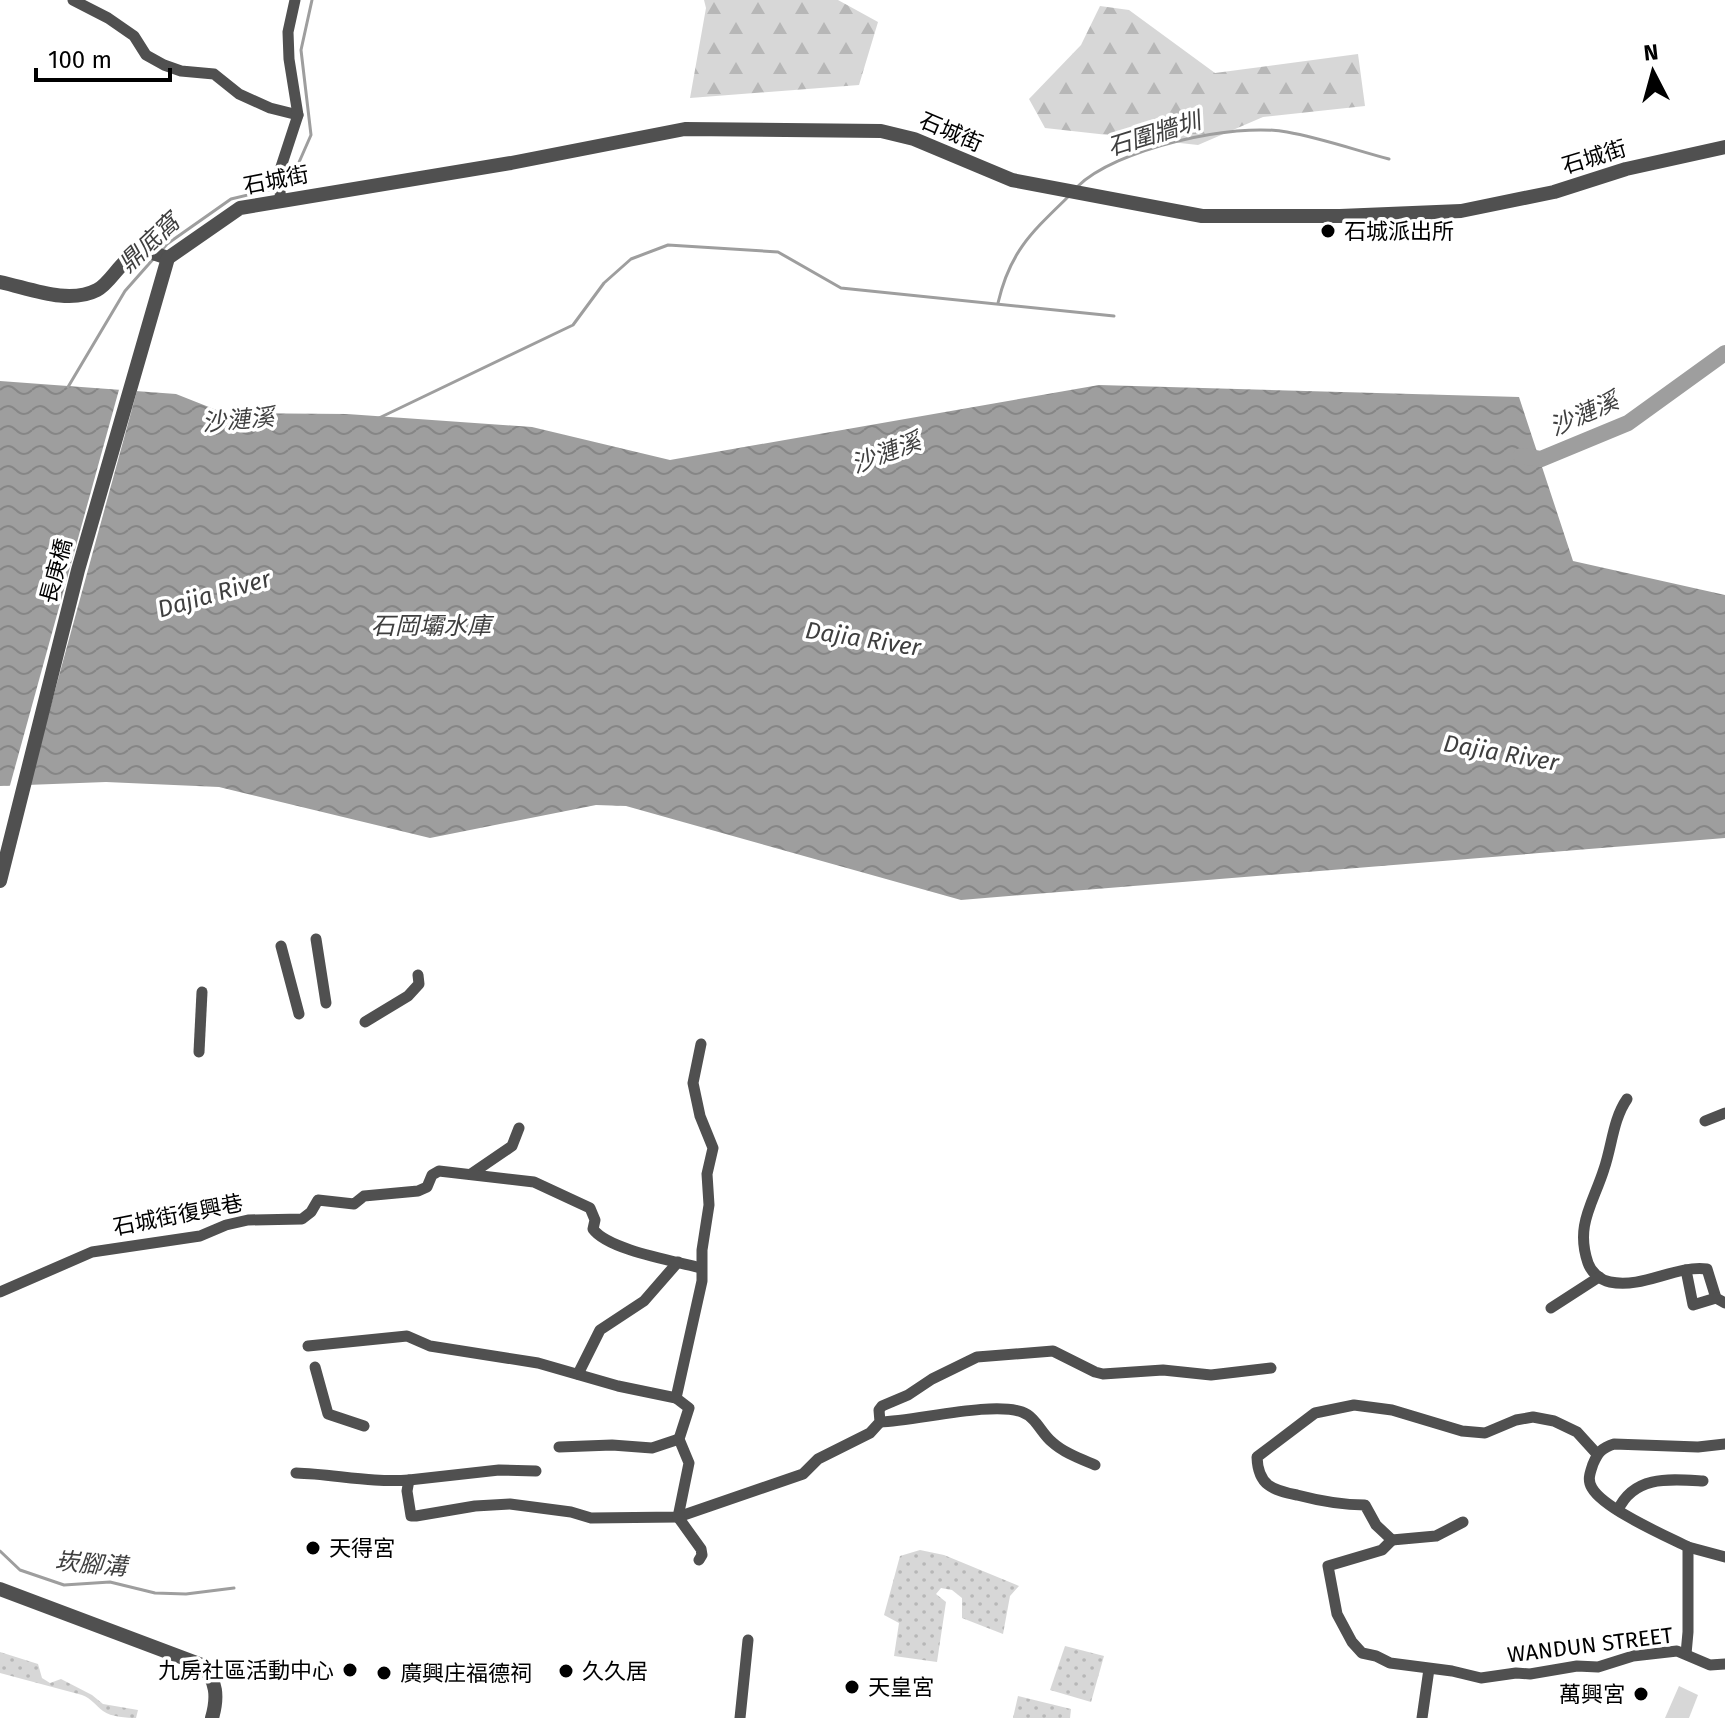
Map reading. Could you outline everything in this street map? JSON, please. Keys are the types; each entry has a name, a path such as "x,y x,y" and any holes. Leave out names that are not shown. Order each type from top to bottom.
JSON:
{"street":[{"path":"73,0 134,36 146,55 164,65 181,71 214,74 239,94 270,108 298,115"},
{"path":"280,192 284,153 298,115 288,32 295,0"},
{"name":"石城街","path":"168,258 240,208 280,192 511,163 685,129 881,131 900,134 1012,180 1202,216 1340,216 1461,211 1554,192 1626,169 1725,147"},
{"path":"0,282 62,296 82,295 99,290 127,260 145,251 168,258"},
{"name":"長庚橋","path":"0,881 74,585 168,258"},
{"path":"316,939 326,1003"},
{"path":"281,946 299,1014"},
{"path":"365,1022 408,996 419,984 418,975"},
{"path":"199,1052 202,992"},
{"path":"676,1398 702,1281 709,1205 707,1174 713,1148 700,1116 693,1083 701,1044"},
{"path":"1627,1099 1620,1109 1604,1171 1583,1222 1585,1254 1591,1271 1607,1282 1629,1284 1693,1267 1707,1269 1720,1301 1693,1305 1686,1270"},
{"path":"1705,1121 1725,1113"},
{"path":"471,1174 512,1146 519,1128"},
{"name":"石城街復興巷","path":"0,1292 92,1252 200,1236 248,1220 307,1217 318,1200 354,1204 364,1196 423,1190 435,1172 471,1174"},
{"path":"471,1174 534,1182 590,1208 595,1220 593,1229 600,1237 639,1253 701,1268"},
{"path":"578,1374 600,1330 644,1301 678,1262"},
{"path":"1551,1308 1599,1277"},
{"path":"308,1346 407,1336 430,1346 538,1363 618,1386 676,1398 689,1408 679,1439 689,1463 678,1517 701,1549 699,1560"},
{"path":"880,1422 879,1410 882,1406 982,1356 1053,1351 1103,1374 1163,1370 1211,1375 1271,1368"},
{"path":"315,1367 328,1414 364,1426"},
{"path":"1463,1522 1436,1536 1392,1540 1376,1525 1365,1505 1331,1504 1275,1491 1263,1479 1257,1457 1315,1413 1354,1405 1392,1410 1462,1431 1485,1433 1516,1420 1533,1417 1554,1421 1577,1432 1597,1454"},
{"path":"409,1480 407,1491 411,1516 510,1504 571,1512 586,1518 678,1517 803,1474 818,1459 870,1433 880,1422 1005,1409 1031,1418 1052,1443 1095,1465"},
{"path":"559,1447 612,1445 652,1448 679,1439"},
{"path":"1725,1444 1698,1447 1614,1444 1597,1454 1588,1476 1592,1489 1618,1510 1688,1547 1725,1557"},
{"path":"296,1473 335,1474 387,1482 499,1470 536,1471"},
{"path":"1618,1510 1622,1501 1645,1484 1658,1479 1703,1481"},
{"name":"WANDUN STREET","path":"1392,1540 1382,1550 1328,1566 1337,1614 1352,1642 1362,1653 1390,1663 1481,1678 1542,1673 1577,1666 1598,1667 1633,1656 1677,1651 1710,1665 1725,1664"},
{"path":"1686,1654 1688,1547"},
{"path":"0,1589 202,1665 213,1677 216,1694 212,1718"},
{"path":"740,1718 748,1640"},
{"path":"1422,1718 1429,1669"}],"green space":[{"path":"704,0 838,0 878,22 859,85 690,98 706,8"},
{"path":"1100,6 1129,10 1215,73 1358,54 1365,106 1263,117 1198,145 1045,128 1029,99 1081,45"},
{"path":"920,1550 944,1555 1019,1586 1010,1596 1003,1634 962,1618 962,1598 952,1590 941,1588 936,1594 946,1602 937,1662 894,1656 899,1623 884,1615 900,1556"},
{"path":"1065,1646 1104,1656 1091,1702 1050,1690"},
{"path":"0,1652 38,1664 42,1678 50,1683 61,1679 103,1704 138,1710 136,1718 110,1715 82,1695 0,1673"},
{"path":"1679,1686 1698,1695 1689,1718 1665,1718"},
{"path":"1018,1696 1071,1709 1070,1718 1013,1718"}],"water":[{"path":"0,381 176,394 224,413 347,414 532,427 670,460 1099,385 1519,397 1573,561 1725,595 1725,838 961,900 626,806 596,805 430,838 219,787 106,782 0,786"}],"pier":[{"path":"120,386 138,387 28,789 9,789"}],"waterway":[{"name":"鼎底窩","path":"160,252 231,199 289,185 311,135 301,50 312,0"},
{"name":"石圍牆圳","path":"1077,187 1095,173 1146,150 1237,131 1287,132 1389,159"},
{"name":"石圍牆圳","path":"998,303 1016,256 1069,196"},
{"path":"379,418 573,325 604,283 631,259 668,245 778,252 841,288 1114,316"},
{"name":"鼎底窩","path":"68,387 125,291 155,257"},
{"name":"沙漣溪","path":"1521,456 1541,459 1628,423 1725,353"},
{"name":"崁腳溝","path":"0,1551 20,1570 64,1585 110,1582 155,1593 186,1594 234,1588"}],"place":[{"name":"石城派出所","path":"1328,231"},
{"name":"天得宮","path":"313,1548"},
{"name":"九房社區活動中心","path":"350,1670"},
{"name":"久久居","path":"566,1671"},
{"name":"廣興庄福德祠","path":"384,1673"},
{"name":"天皇宮","path":"852,1687"},
{"name":"萬興宮","path":"1641,1694"}],"water label":[{"name":"Dajia River","path":"214,594"},
{"name":"石岡壩水庫","path":"431,626"},
{"name":"Dajia River","path":"863,639"},
{"name":"Dajia River","path":"1501,753"}]}
